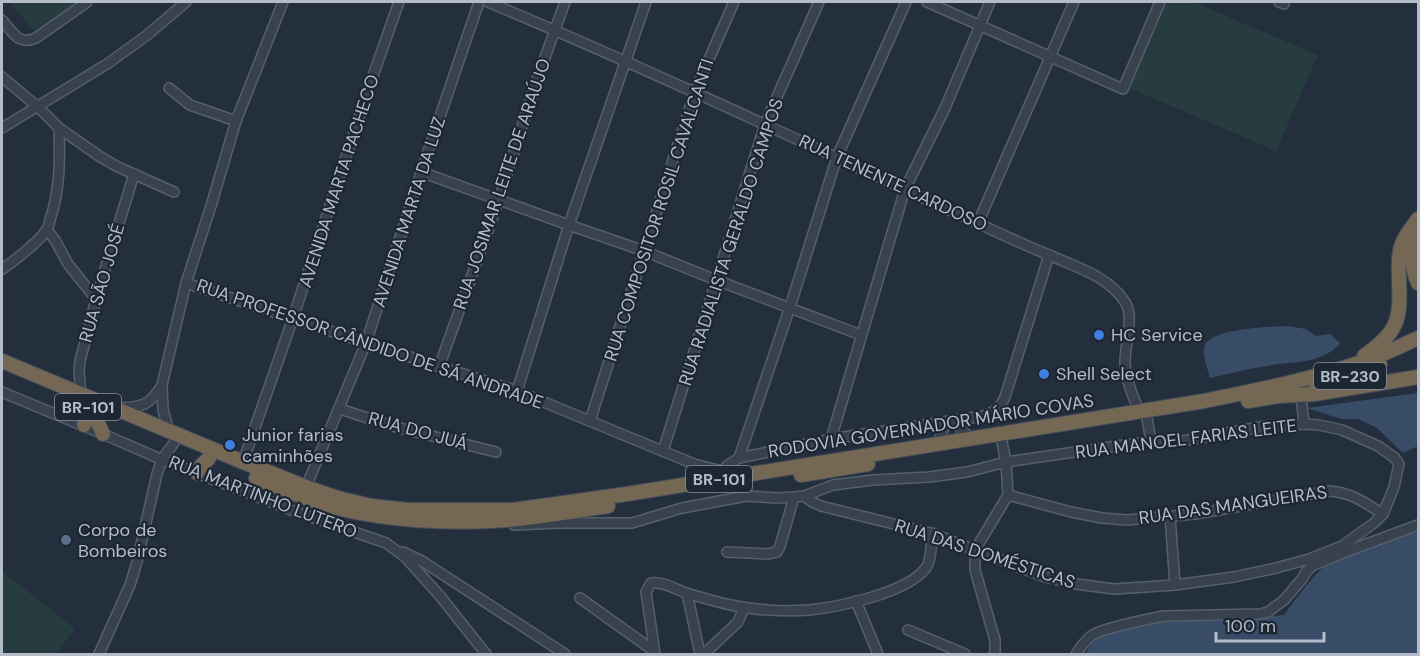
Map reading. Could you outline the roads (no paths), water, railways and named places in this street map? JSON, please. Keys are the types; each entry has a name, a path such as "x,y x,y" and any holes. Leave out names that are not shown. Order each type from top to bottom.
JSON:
{"highway":[{"path":"1336,370 1362,357 1392,331 1398,319 1400,303 1398,263 1400,250 1408,232 1419,219"},
{"path":"1419,236 1413,247 1412,260 1414,274 1419,282"},
{"name":"RODOVIA GOVERNADOR MÁRIO COVAS","path":"2,361 86,403 113,408 209,458 307,499 360,513 408,520 448,521 515,519 564,513 1002,442 1258,391 1368,360 1419,338"},
{"name":"BR-230","path":"1279,396 1362,372 1419,347"},
{"name":"RODOVIA GOVERNADOR MÁRIO COVAS","path":"2,370 171,437 306,487 360,503 408,510 504,511 627,494 723,474 1279,396"},
{"path":"1279,396 1301,395 1419,377"},
{"path":"84,425 86,403"},
{"path":"86,403 103,434"},
{"path":"197,473 209,458"}],"street":[{"path":"2,20 20,40 25,42 36,38 87,2"},
{"path":"2,128 107,64 146,36 176,5 186,2"},
{"path":"99,654 130,585 157,474 171,437 163,410 162,385 186,283 236,121 283,2"},
{"name":"AVENIDA MARTA PACHECO","path":"243,462 399,2"},
{"name":"AVENIDA MARTA DA LUZ","path":"306,487 366,343 479,2"},
{"name":"RUA TENENTE CARDOSO","path":"488,2 695,91 1095,275 1126,302 1129,316 1126,375 1143,415"},
{"name":"RUA JOSIMAR LEITE DE ARAÚJO","path":"439,367 499,200 534,87 565,2"},
{"path":"518,391 568,225 646,2"},
{"name":"RUA COMPOSITOR ROSIL CAVALCANTI","path":"590,422 695,91 734,2"},
{"name":"RUA RADIALISTA GERALDO CAMPOS","path":"663,451 765,124 819,2"},
{"path":"739,458 837,158 906,2"},
{"path":"927,2 1123,88 1160,2"},
{"path":"831,439 905,189 945,108 990,2"},
{"path":"978,223 1074,2"},
{"path":"2,77 59,128 99,156 174,192"},
{"path":"169,88 190,105 236,121"},
{"path":"2,268 47,230 54,206 58,178 59,128"},
{"path":"421,172 644,251 861,335"},
{"name":"RUA SÃO JOSÉ","path":"86,403 79,371 80,361 96,299 134,174"},
{"path":"47,230 68,264 96,299"},
{"path":"723,474 728,465 739,458 831,439 983,416 994,412 1003,403 1049,255"},
{"name":"RUA PROFESSOR CÂNDIDO DE SÁ ANDRADE","path":"186,283 518,391 723,474"},
{"path":"113,408 136,408 144,405 162,385"},
{"name":"RUA MARTINHO LUTERO","path":"2,392 197,473 375,539 395,549 414,567 486,654"},
{"path":"1301,395 1304,424"},
{"name":"RUA DO JUÁ","path":"340,409 392,426 496,452"},
{"path":"1143,415 1151,441"},
{"path":"950,420 970,438"},
{"path":"937,444 950,420"},
{"name":"RUA MANOEL FARIAS LEITE","path":"491,520 510,526 632,523 682,508 747,496 804,496 833,484 967,472 1006,462 1151,441 1183,441 1265,426 1304,424 1342,430 1363,438 1395,458"},
{"path":"994,654 995,640 975,570 975,550 1008,495 1002,442"},
{"name":"RUA DAS DOMÉSTICAS","path":"804,496 821,506 932,533 1045,577 1114,589 1175,585 1234,577 1309,559 1342,546 1374,524 1383,514 1394,487 1399,464 1395,458"},
{"path":"857,466 859,481"},
{"name":"RUA DAS MANGUEIRAS","path":"1008,495 1071,512 1127,520 1217,511 1329,491 1350,495 1383,514"},
{"path":"727,552 766,554 777,552 794,497"},
{"path":"1170,516 1175,585"},
{"path":"1076,654 1095,633 1150,618 1268,612 1284,600 1312,566 1419,525"},
{"path":"654,653 646,592 654,582 744,608 807,610 822,608 885,593 898,588 920,574 928,564 932,533"},
{"path":"395,549 422,561 565,654"},
{"path":"687,593 700,654"},
{"path":"580,598 654,653"},
{"path":"856,601 878,654"},
{"path":"704,654 738,622 744,608"},
{"path":"908,630 965,654"}],"water":[{"path":"1288,326 1306,329 1316,336 1330,334 1340,343 1333,350 1315,359 1259,367 1210,378 1204,348 1210,339 1230,332"},
{"path":"1418,393 1418,446 1403,453 1377,428 1358,419 1341,419 1307,408"},
{"path":"1418,532 1418,654 1086,654 1102,632 1156,618 1256,618 1284,615 1302,590 1333,561 1369,546"}],"place":[{"name":"HC Service","path":"1099,335"},
{"name":"Shell Select","path":"1044,374"},
{"name":"Junior farias caminhões","path":"230,445"},
{"name":"Corpo de Bombeiros","path":"66,540"}]}
